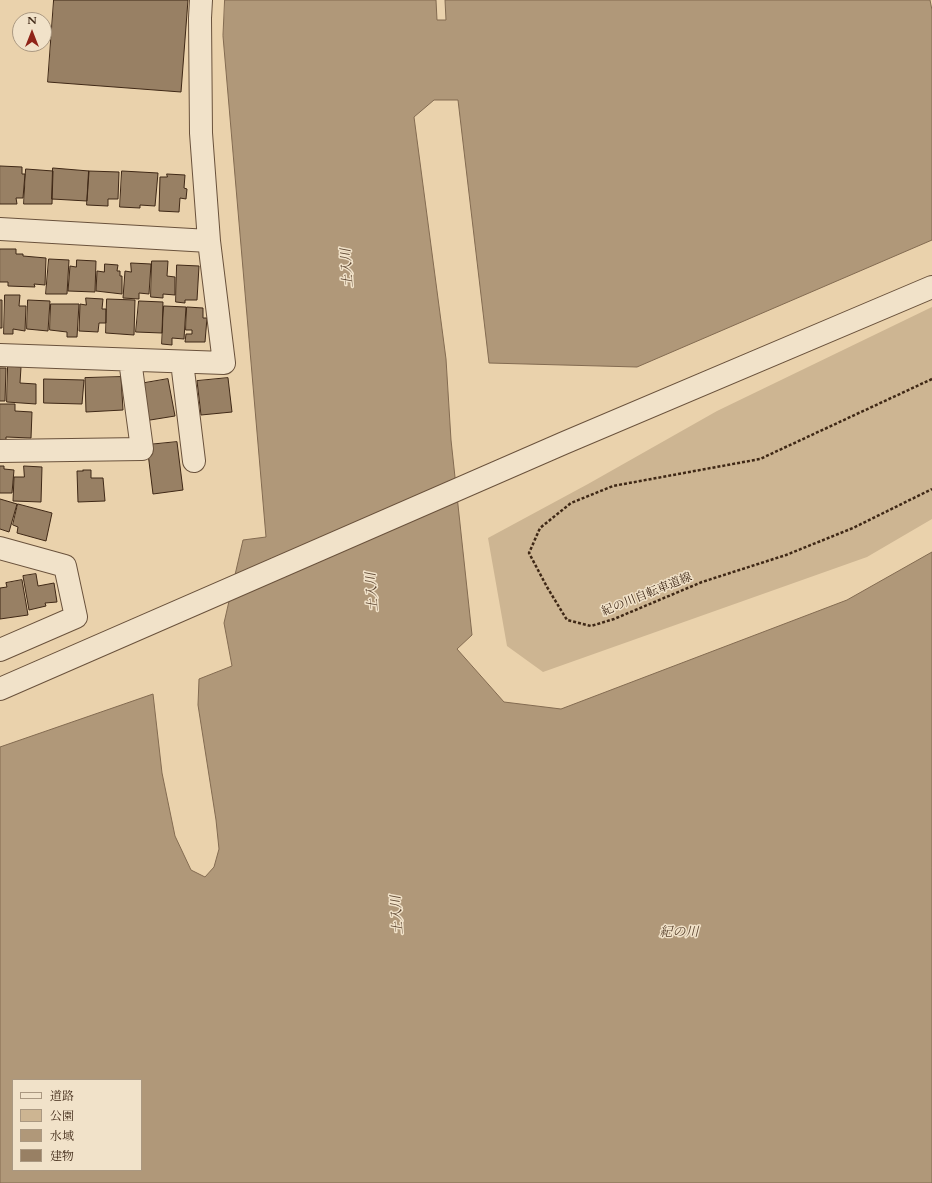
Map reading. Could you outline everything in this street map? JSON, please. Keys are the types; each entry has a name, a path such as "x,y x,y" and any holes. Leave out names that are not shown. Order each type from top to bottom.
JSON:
{"street":[{"path":"0,355 224,363 209,241 201,134 201,0"},
{"path":"0,230 209,241"},
{"path":"0,689 564,443 932,286"},
{"path":"0,450 142,449 130,360"},
{"path":"182,362 194,461"},
{"path":"0,548 66,566 76,617 0,650"}],"path":[{"name":"紀の川自転車道線","path":"932,379 760,459 613,486 571,502 540,528 529,553 567,620 591,626 614,619 702,582 786,555 846,530 932,489"}],"green space":[{"path":"932,307 932,519 867,557 543,672 507,646 488,538 588,484 717,411"}],"water":[{"name":"紀の川","path":"225,0 436,0 437,20 446,20 445,0 930,0 932,10 932,240 637,367 489,363 458,100 434,100 414,117 446,359 451,440 472,635 457,649 504,702 561,709 847,600 932,552 932,1183 0,1183 0,747 153,694 162,773 175,836 191,870 205,877 214,867 219,849 216,820 198,705 199,679 232,666 224,623 243,540 266,537 223,36"}],"building":[{"path":"54,0 188,0 181,92 48,82 50,52 52,52"},
{"path":"0,166 22,167 22,174 25,174 23,198 16,198 17,204 0,204"},
{"path":"53,168 89,171 87,201 52,199"},
{"path":"26,169 53,171 52,204 24,204"},
{"path":"89,171 119,172 118,199 108,199 108,206 87,205"},
{"path":"122,171 158,173 155,206 140,205 140,208 120,207"},
{"path":"167,174 185,175 184,188 187,189 186,199 180,198 179,212 159,211 160,177 167,177"},
{"path":"0,249 16,249 16,254 46,258 45,285 34,284 35,287 8,286 8,282 0,282"},
{"path":"49,259 69,260 67,294 46,294"},
{"path":"77,260 96,261 95,292 68,291 70,266 76,267"},
{"path":"152,261 168,261 167,276 175,277 175,295 163,294 163,298 151,297"},
{"path":"131,263 151,264 149,294 139,293 139,299 123,298 125,271 131,272"},
{"path":"105,264 118,265 117,271 120,271 120,276 122,276 122,294 96,291 97,271 104,272"},
{"path":"177,265 199,266 197,300 185,300 185,303 176,302"},
{"path":"5,295 20,295 19,306 26,306 25,331 13,329 13,334 4,334"},
{"path":"86,298 103,299 102,309 106,309 106,323 99,323 98,332 79,331 80,304 86,305"},
{"path":"107,299 135,300 134,335 106,333"},
{"path":"0,300 2,300 2,328 0,328"},
{"path":"28,300 50,301 48,331 27,329"},
{"path":"139,301 163,302 162,333 136,332"},
{"path":"51,304 79,304 77,337 67,337 67,332 50,330"},
{"path":"164,306 186,307 184,339 172,338 172,345 162,344"},
{"path":"187,307 203,308 203,318 207,318 205,342 185,342 186,334 192,334 192,330 186,330"},
{"path":"8,366 21,367 20,383 36,384 36,404 7,402"},
{"path":"0,368 6,368 5,401 0,401"},
{"path":"121,377 123,410 86,412 85,378"},
{"path":"228,378 232,412 201,415 197,381"},
{"path":"44,379 84,380 82,404 44,403"},
{"path":"168,379 175,416 144,421 139,384"},
{"path":"0,404 15,404 15,411 32,412 31,438 6,437 6,442 0,441"},
{"path":"177,442 183,490 153,494 147,445"},
{"path":"0,466 4,466 4,469 14,470 12,493 0,493"},
{"path":"24,466 42,467 41,502 13,501 14,477 24,477"},
{"path":"91,470 91,478 103,478 105,501 78,502 77,471"},
{"path":"0,499 17,504 9,532 0,529"},
{"path":"18,504 52,513 46,541 17,533 18,527 13,525"},
{"path":"36,574 38,586 54,583 57,602 45,603 46,606 29,610 23,576"},
{"path":"22,580 28,615 0,619 0,588 7,587 6,583"}],"water label":[{"name":"土入川","path":"348,268"},
{"name":"土入川","path":"373,592"},
{"name":"土入川","path":"398,915"}]}
